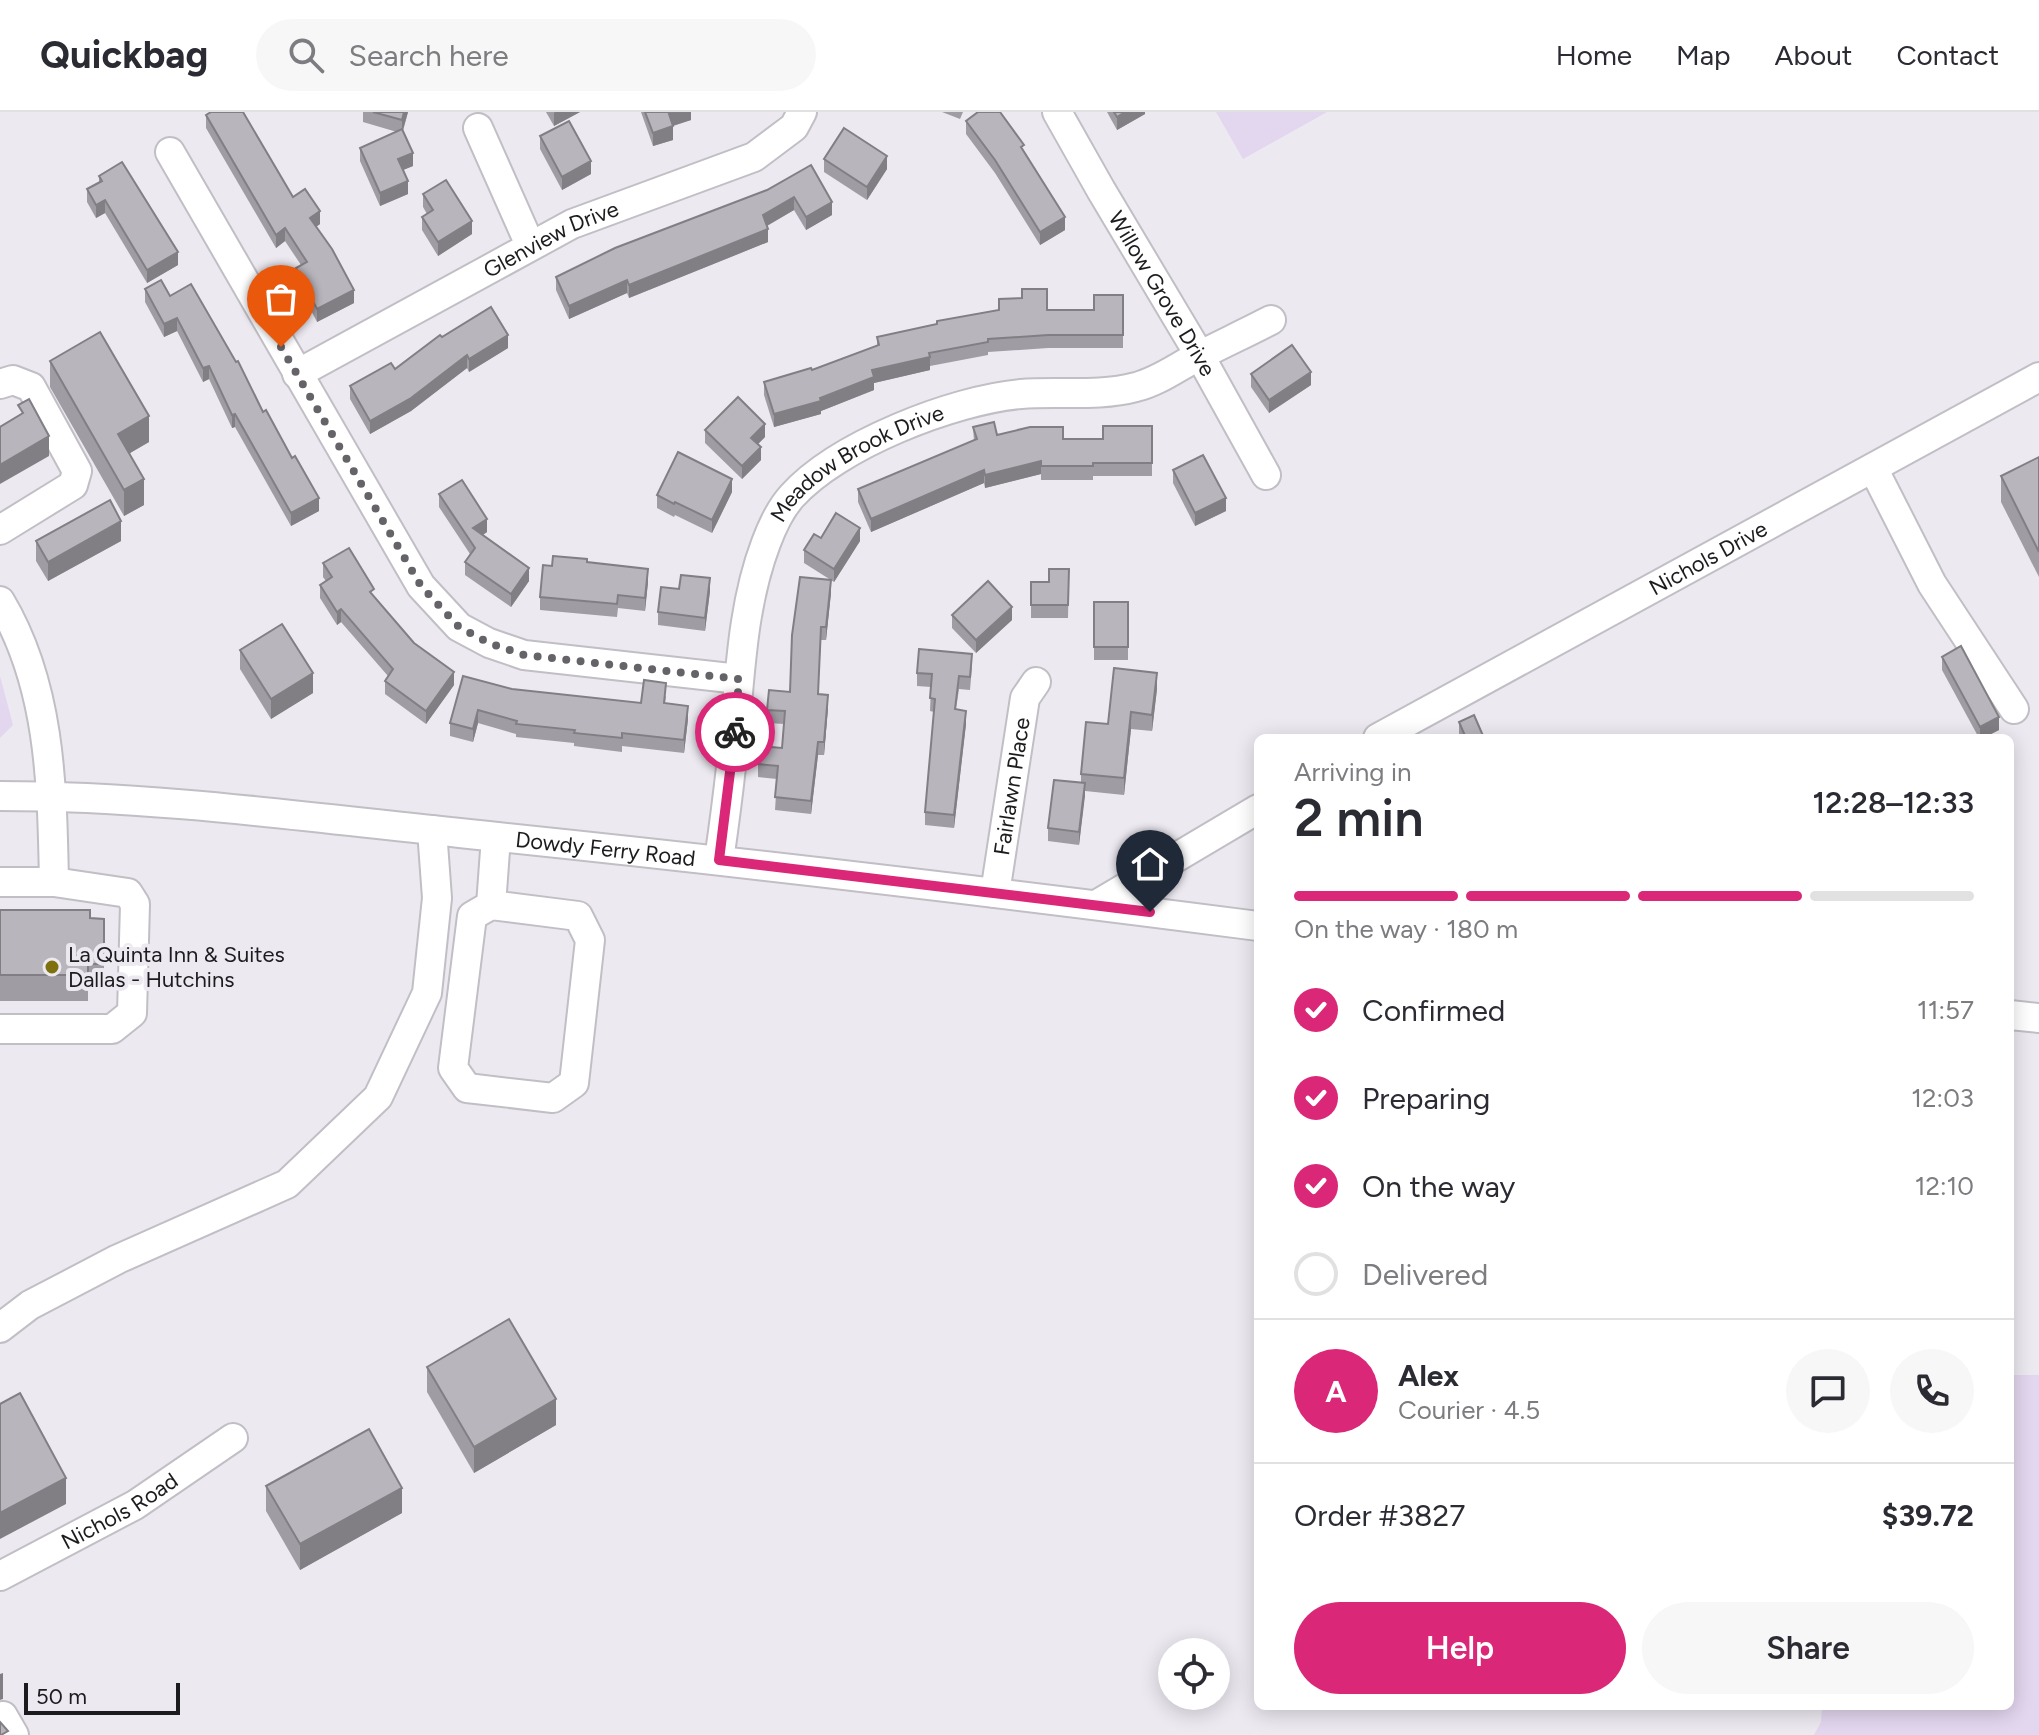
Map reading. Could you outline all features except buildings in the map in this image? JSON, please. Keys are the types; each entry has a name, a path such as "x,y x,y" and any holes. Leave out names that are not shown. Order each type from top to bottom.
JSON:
{"street":[{"name":"Glenview Drive","path":"297,374 572,224 754,157 794,127 802,112"},
{"name":"Willow Grove Drive","path":"1057,112 1266,475"},
{"path":"478,128 530,245"},
{"path":"170,152 421,586 459,627 489,643 524,655 739,679"},
{"name":"Meadow Brook Drive","path":"719,860 729,794 746,618 765,544 791,496 848,453 895,430 944,412 983,400 1019,394 1135,387 1155,380 1271,320"},
{"name":"Nichols Drive","path":"1385,734 2039,377"},
{"path":"0,384 13,380 31,387 77,471 73,485 0,530"},
{"path":"1873,468 1932,584 2014,709"},
{"path":"0,601 28,659 42,721 52,796 54,882"},
{"name":"Fairlawn Place","path":"995,893 1025,698 1036,682"},
{"name":"Dowdy Ferry Road","path":"0,796 184,803 719,860 1254,925"},
{"path":"1096,905 1254,811"},
{"path":"0,1328 30,1305 118,1259 287,1184 378,1097 427,993 437,898 432,830"},
{"path":"491,905 496,837"},
{"path":"0,882 54,882 128,893 135,904 132,1013 112,1029 0,1029"},
{"path":"491,905 578,916 590,940 574,1083 553,1098 467,1088 453,1068 472,916 491,905"},
{"path":"2014,1015 2039,1018"},
{"name":"Nichols Road","path":"0,1576 135,1505 233,1438"},
{"path":"0,1718 3,1716 14,1735"}],"shaded area":[{"path":"1216,112 1327,112 1243,159"},
{"path":"0,676 13,725 0,738"},
{"path":"2014,1375 2039,1375 2039,1735 1814,1735 1821,1722 1822,1710 2014,1710"}],"way so far":[{"path":"281,347 421,586 459,627 489,643 524,655 739,679 735,732"}],"place":[{"name":"La Quinta Inn & Suites Dallas - Hutchins","path":"52,967"}],"route":[{"path":"735,732 719,860 1150,912"}]}
